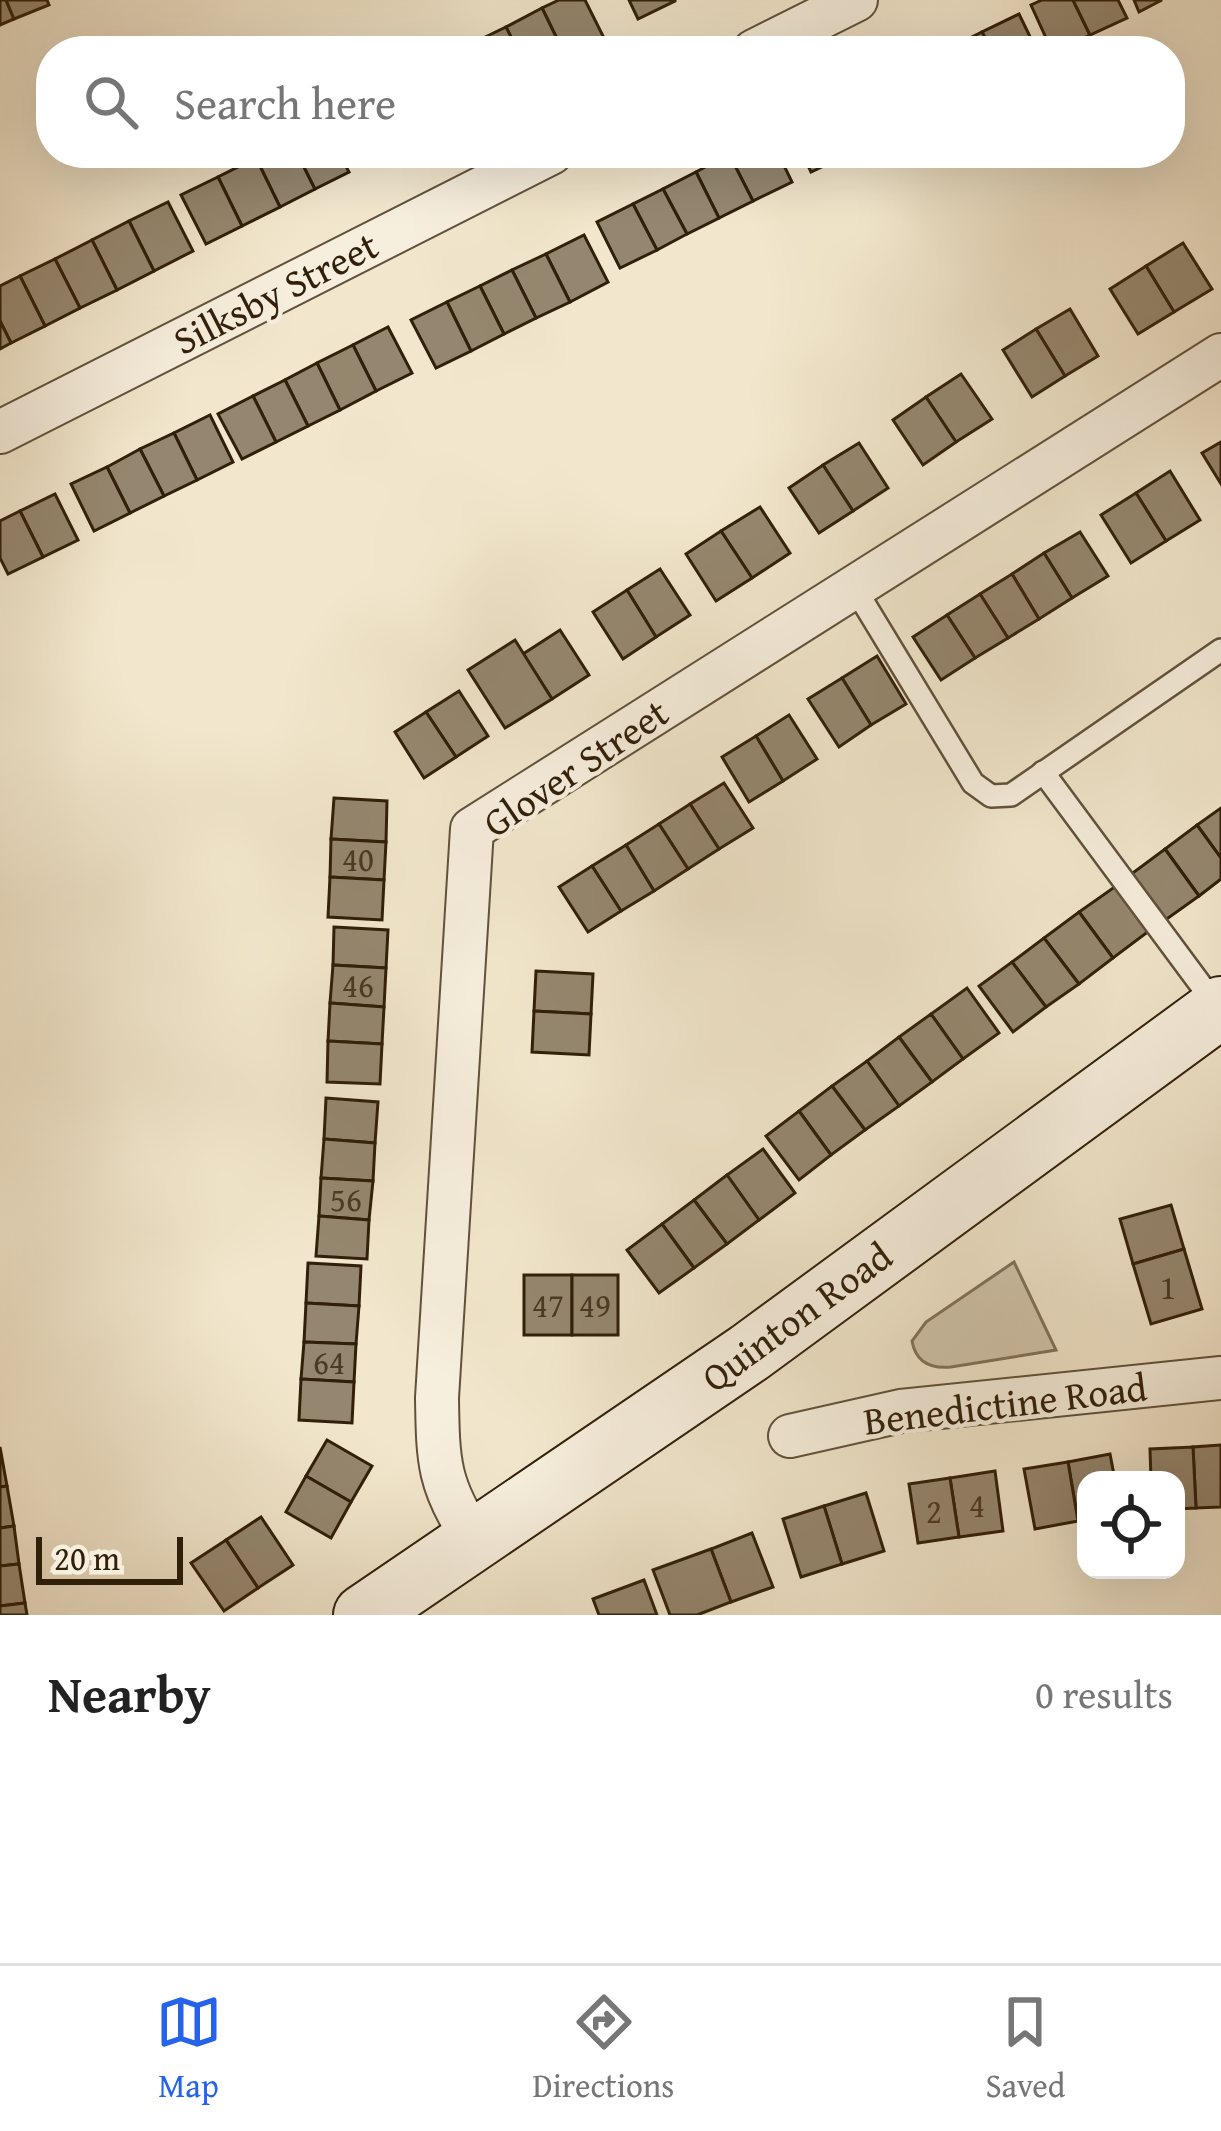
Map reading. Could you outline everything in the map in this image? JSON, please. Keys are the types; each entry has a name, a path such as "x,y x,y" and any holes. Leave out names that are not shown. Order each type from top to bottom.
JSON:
{"street":[{"path":"784,36 856,0"},
{"name":"Silksby Street","path":"0,432 521,168"},
{"name":"Glover Street","path":"475,1539 442,1479 437,1398 472,829 1221,355"},
{"name":"Quinton Road","path":"364,1615 749,1353 1220,1008"},
{"name":"Benedictine Road","path":"790,1436 901,1412 1221,1378"}],"lane":[{"path":"854,587 973,783 991,796 1011,795 1221,650"},
{"path":"1043,772 1220,1008"}],"shaded area":[{"path":"1014,1262 1056,1350 951,1367 937,1367 921,1359 912,1341 926,1322"}],"building":[{"path":"0,0 6,0 14,19 0,25"},
{"path":"6,0 47,0 49,5 14,19"},
{"path":"559,0 585,0 603,36 556,36 542,8"},
{"path":"629,0 675,0 675,1 638,19"},
{"path":"1042,0 1073,0 1090,35 1045,36 1031,5"},
{"path":"1073,0 1118,0 1127,18 1090,35"},
{"path":"1134,0 1162,0 1139,12"},
{"path":"542,8 556,36 510,36 506,27"},
{"path":"1019,14 1030,36 984,36 982,32"},
{"path":"506,27 510,36 487,36"},
{"path":"236,168 261,168 280,207 242,226 218,177"},
{"path":"261,168 304,168 315,189 280,207"},
{"path":"304,168 347,168 349,172 315,189"},
{"path":"736,168 785,168 792,182 753,201"},
{"path":"736,168 753,201 719,218 696,172"},
{"path":"696,172 719,218 687,234 663,189"},
{"path":"218,177 242,226 206,244 181,195"},
{"path":"663,189 687,234 657,250 633,204"},
{"path":"168,202 193,251 154,271 129,221"},
{"path":"633,204 657,250 620,268 597,222"},
{"path":"129,221 154,271 117,290 92,240"},
{"path":"584,235 608,282 570,302 546,254"},
{"path":"92,240 117,290 80,308 55,259"},
{"path":"1183,243 1212,289 1174,312 1146,266"},
{"path":"546,254 570,302 536,318 512,270"},
{"path":"55,259 80,308 45,326 20,276"},
{"path":"1146,266 1174,312 1138,334 1110,289"},
{"path":"512,270 536,318 504,334 480,286"},
{"path":"20,276 45,326 11,343 0,321 0,286"},
{"path":"480,286 504,334 471,351 447,302"},
{"path":"447,302 471,351 436,368 411,320"},
{"path":"1070,309 1098,356 1065,376 1036,329"},
{"path":"0,321 11,343 0,349"},
{"path":"388,327 412,373 376,391 353,345"},
{"path":"1036,329 1065,376 1032,397 1003,350"},
{"path":"353,345 376,391 340,410 317,363"},
{"path":"317,363 340,410 308,426 285,380"},
{"path":"961,374 992,419 956,442 926,397"},
{"path":"285,380 308,426 276,442 253,396"},
{"path":"253,396 276,442 242,459 218,414"},
{"path":"926,397 956,442 923,465 893,420"},
{"path":"210,415 233,462 197,480 174,433"},
{"path":"174,433 197,480 164,496 140,449"},
{"path":"1221,442 1221,484 1202,453"},
{"path":"859,443 888,488 853,511 823,465"},
{"path":"140,449 164,496 130,513 107,467"},
{"path":"823,465 853,511 819,533 789,488"},
{"path":"107,467 130,513 94,531 71,484"},
{"path":"1170,471 1200,520 1166,541 1136,493"},
{"path":"1136,493 1166,541 1131,563 1101,515"},
{"path":"55,494 78,540 43,557 20,511"},
{"path":"760,507 790,553 752,578 721,531"},
{"path":"20,511 43,557 8,574 0,558 0,521"},
{"path":"721,531 752,578 716,601 686,554"},
{"path":"1080,532 1108,576 1072,598 1044,553"},
{"path":"1044,553 1072,598 1039,619 1012,574"},
{"path":"660,569 690,615 656,637 627,590"},
{"path":"1012,574 1039,619 1008,638 980,594"},
{"path":"627,590 656,637 623,659 593,612"},
{"path":"980,594 1008,638 975,658 947,615"},
{"path":"947,615 975,658 941,680 913,637"},
{"path":"560,630 589,675 552,699 523,654"},
{"path":"515,640 552,699 505,728 468,670"},
{"path":"877,656 906,704 871,725 842,678"},
{"path":"842,678 871,725 839,747 808,699"},
{"path":"459,691 488,736 456,757 426,712"},
{"path":"426,712 456,757 424,778 395,732"},
{"path":"789,715 817,759 783,781 756,736"},
{"path":"756,736 783,781 749,802 722,757"},
{"path":"724,783 753,828 719,849 690,804"},
{"path":"334,798 387,801 386,842 331,839"},
{"path":"690,804 719,849 688,869 659,824"},
{"path":"1221,808 1221,858 1197,825"},
{"path":"659,824 688,869 654,891 626,845"},
{"path":"1197,825 1221,858 1221,879 1199,896 1165,849"},
{"path":"331,839 386,842 384,880 330,877"},
{"path":"626,845 654,891 621,911 592,866"},
{"path":"1165,849 1199,896 1164,921 1130,875"},
{"path":"592,866 621,911 588,932 559,887"},
{"path":"330,877 384,880 382,920 328,917"},
{"path":"1116,886 1149,931 1113,958 1079,912"},
{"path":"1079,912 1113,958 1079,984 1044,938"},
{"path":"334,927 388,930 386,968 333,965"},
{"path":"1044,938 1079,984 1046,1007 1012,962"},
{"path":"1012,962 1046,1007 1013,1032 979,986"},
{"path":"333,965 386,968 384,1007 330,1003"},
{"path":"536,971 593,974 591,1014 534,1011"},
{"path":"967,988 999,1033 963,1059 931,1014"},
{"path":"330,1003 384,1007 382,1044 328,1041"},
{"path":"534,1011 591,1014 589,1055 532,1052"},
{"path":"931,1014 963,1059 932,1082 899,1037"},
{"path":"899,1037 932,1082 899,1106 867,1061"},
{"path":"328,1041 382,1044 380,1084 327,1082"},
{"path":"867,1061 899,1106 865,1130 832,1086"},
{"path":"832,1086 865,1130 831,1155 799,1111"},
{"path":"326,1098 378,1102 375,1143 324,1139"},
{"path":"799,1111 831,1155 799,1180 766,1136"},
{"path":"324,1139 375,1143 373,1181 321,1178"},
{"path":"763,1149 795,1193 759,1220 727,1175"},
{"path":"727,1175 759,1220 727,1244 694,1200"},
{"path":"321,1178 373,1181 369,1220 319,1216"},
{"path":"694,1200 727,1244 694,1268 662,1224"},
{"path":"1171,1205 1184,1249 1133,1264 1120,1219"},
{"path":"319,1216 369,1220 367,1259 316,1256"},
{"path":"662,1224 694,1268 659,1293 627,1250"},
{"path":"1184,1249 1202,1309 1151,1324 1133,1264"},
{"path":"308,1263 361,1266 359,1306 306,1303"},
{"path":"524,1275 572,1275 572,1335 524,1335"},
{"path":"572,1275 618,1275 618,1335 572,1335"},
{"path":"306,1303 359,1306 356,1344 304,1342"},
{"path":"304,1342 356,1344 354,1382 301,1379"},
{"path":"301,1379 354,1382 352,1423 299,1420"},
{"path":"327,1440 372,1466 351,1502 306,1476"},
{"path":"1221,1445 1221,1507 1196,1508 1193,1447"},
{"path":"0,1447 7,1486 0,1487"},
{"path":"1193,1447 1196,1508 1185,1509 1185,1471 1151,1471 1150,1449"},
{"path":"1110,1454 1113,1471 1077,1471 1077,1515 1068,1462"},
{"path":"1068,1462 1077,1521 1035,1529 1024,1469"},
{"path":"995,1471 1003,1531 959,1537 950,1478"},
{"path":"306,1476 351,1502 331,1538 286,1512"},
{"path":"950,1478 959,1537 918,1543 909,1484"},
{"path":"7,1486 14,1526 0,1528 0,1487"},
{"path":"866,1493 884,1551 842,1564 824,1506"},
{"path":"824,1506 842,1564 801,1577 783,1519"},
{"path":"261,1517 293,1565 258,1588 226,1540"},
{"path":"14,1526 19,1564 0,1566 0,1528"},
{"path":"752,1533 773,1587 731,1602 711,1549"},
{"path":"226,1540 258,1588 224,1611 191,1563"},
{"path":"711,1549 731,1602 697,1615 670,1615 653,1570"},
{"path":"19,1564 25,1603 0,1606 0,1566"},
{"path":"644,1580 657,1615 599,1615 593,1599"},
{"path":"25,1603 27,1615 0,1615 0,1606"}]}
